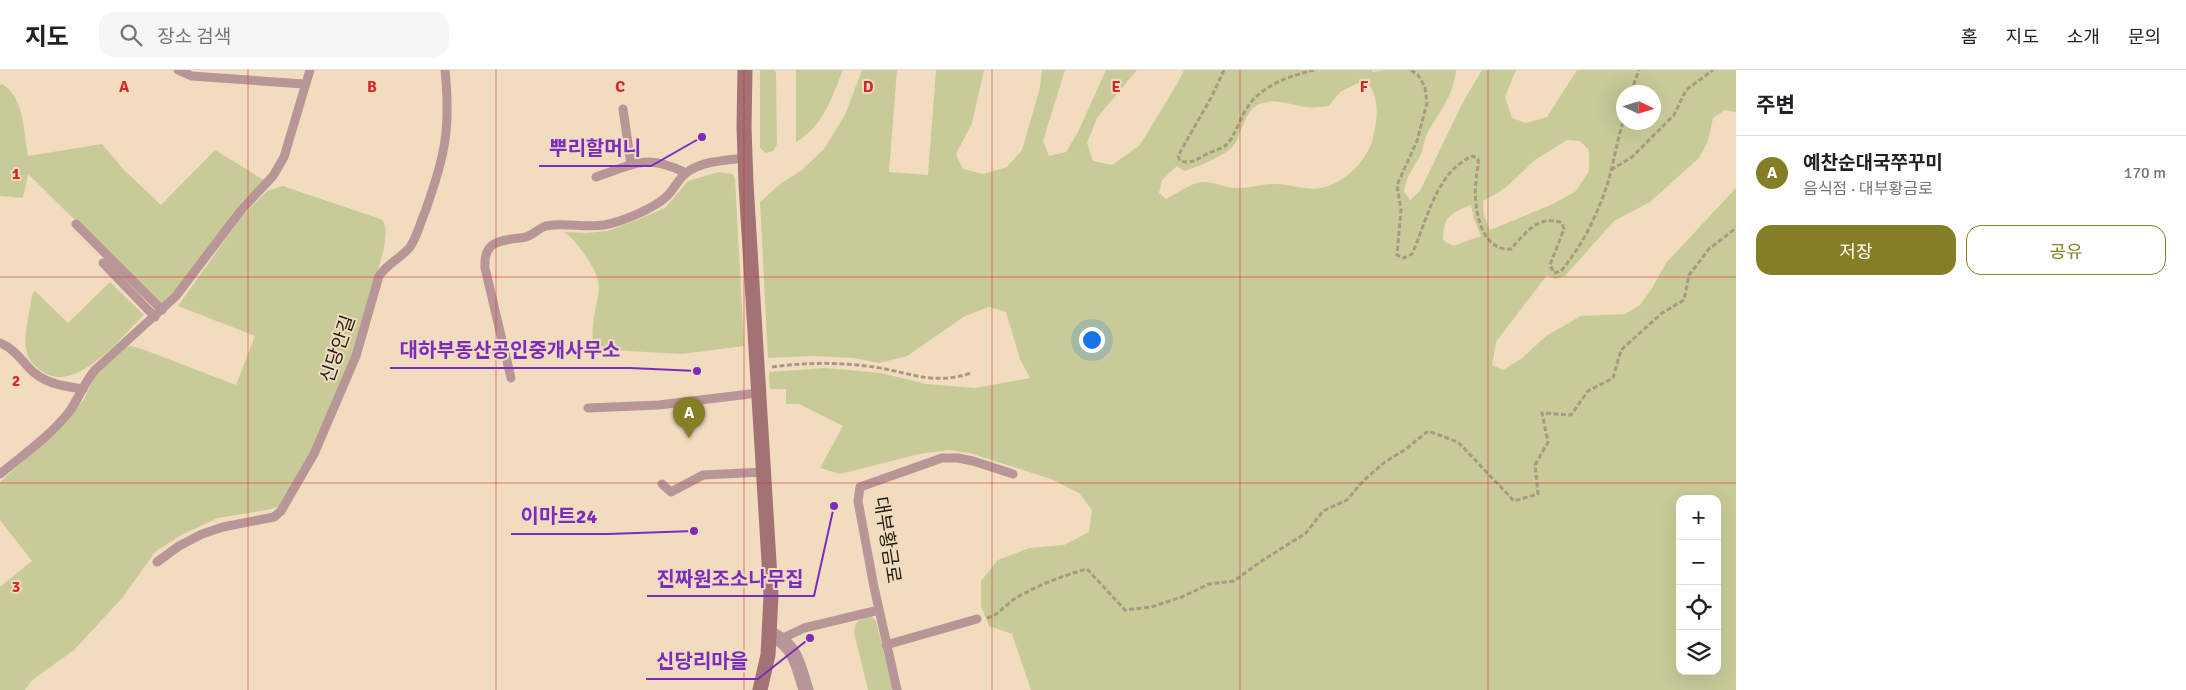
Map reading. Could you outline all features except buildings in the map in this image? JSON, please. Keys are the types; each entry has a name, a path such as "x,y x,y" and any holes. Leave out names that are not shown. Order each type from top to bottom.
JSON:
{"main road":[{"path":"745,70 745,158 756,369 776,636 768,655 760,690"}],"street":[{"path":"776,636 791,649 806,690"}],"lane":[{"path":"178,70 192,76 304,84"},
{"path":"0,474 51,431 67,414 80,397 86,380 162,310 196,272 242,209 273,176 284,157 304,84 310,70"},
{"name":"신당안길","path":"157,562 179,546 202,534 223,527 274,516 287,503 314,454 356,356 379,276 387,265 409,248 414,240 430,198 446,145 449,114 445,70"},
{"path":"623,109 631,165"},
{"path":"511,378 485,268 484,257 494,243 528,237 545,226 601,225 630,216 657,204 668,196 686,173 700,166 745,158"},
{"path":"596,177 643,161 658,162 686,173"},
{"path":"76,224 162,310"},
{"path":"102,263 154,317"},
{"path":"0,343 11,348 30,369 49,382 83,389"},
{"path":"588,408 659,405 758,394"},
{"name":"대부황금로","path":"897,690 886,645 858,501 860,487 942,458 973,461 1014,474"},
{"path":"662,484 671,492 703,475 764,472"},
{"name":"대부황금로","path":"776,636 879,610"},
{"path":"886,645 976,619"}],"path":[{"path":"1224,70 1194,128 1182,146 1178,156 1180,161 1188,163 1196,161 1227,145 1243,112 1253,98 1268,86 1314,70"},
{"path":"1411,70 1418,75 1425,87 1426,103 1418,141 1412,157 1403,170 1397,184 1400,210 1397,255 1404,258 1412,254 1441,184 1465,160 1473,156 1478,159 1479,166 1476,182 1479,218 1484,232 1493,246 1504,249 1511,248 1527,230 1536,224 1556,220 1562,222 1564,229 1550,265 1554,273 1561,271 1580,245 1588,229 1611,171 1621,130"},
{"path":"1633,85 1638,70"},
{"path":"1611,171 1632,157 1674,115 1686,90 1714,70"},
{"path":"976,619 992,617 1014,599 1062,576 1088,569 1126,610 1151,607 1182,597 1209,584 1234,581 1306,533 1323,511 1347,500 1364,480 1385,462 1406,449 1428,431 1458,442 1514,501 1538,494 1535,465 1548,442 1542,413 1571,415 1588,391 1613,378 1621,350 1662,313 1684,300 1690,275 1710,249 1736,228"},
{"path":"756,369 789,365 845,364 880,368 910,376 940,380 971,374"}],"green space":[{"path":"760,70 775,70 776,73 777,144 773,151 765,153 760,148"},
{"path":"796,70 843,70 826,110 813,128 796,142"},
{"path":"862,70 897,70 889,172 928,175 936,70 984,70 972,123 956,154 963,169 983,174 1007,167 1022,150 1040,88 1042,70 1065,70 1043,141 1049,156 1066,152 1078,132 1106,70 1137,70 1097,118 1087,143 1093,161 1112,165 1140,145 1184,70 1371,70 1373,72 1384,70 1456,70 1450,94 1427,133 1420,156 1407,180 1404,191 1410,200 1420,191 1463,102 1482,70 1516,70 1505,97 1512,118 1526,123 1547,117 1577,70 1736,70 1736,112 1725,110 1713,118 1708,141 1699,158 1650,202 1614,221 1565,276 1555,279 1547,275 1496,342 1492,365 1503,370 1521,359 1546,336 1581,316 1625,314 1640,305 1666,263 1736,188 1736,690 1031,690 1012,634 989,626 981,606 981,581 998,560 1029,548 1064,545 1089,532 1092,510 1079,493 1051,479 970,453 949,450 919,454 840,474 820,468 843,426 799,404 786,404 786,389 770,389 769,372 825,368 881,373 926,384 975,388 1030,378 1020,359 1006,312 989,307 965,316 907,356 879,363 854,358 812,356 768,358 760,202 780,184 802,170 824,149 845,115","holes":["1358,83 1370,86 1373,92 1377,111 1376,124 1366,155 1354,170 1338,182 1316,189 1275,184 1234,188 1202,182 1189,186 1166,199 1159,193 1162,180 1177,166 1184,171 1211,161 1230,149 1237,140 1250,111 1260,104 1283,102 1309,107 1329,106 1340,92","1567,140 1580,141 1589,150 1589,171 1576,191 1553,204 1490,230 1484,216 1483,201 1504,189 1535,160","1471,205 1481,236 1453,246 1443,240 1445,225 1450,216"]},
{"path":"2,84 15,97 19,106 28,156 102,144 124,170 161,205 215,150 264,180 238,206 186,280 161,304 28,174 23,198 0,196 0,85"},
{"path":"719,172 732,174 735,178 744,346 682,354 593,349 593,325 599,291 597,277 580,247 564,232 586,233 607,231 634,221 665,208 688,181"},
{"path":"283,186 383,220 386,230 384,249 352,356 312,453 281,506 218,518 181,535 155,552 123,597 74,650 31,681 25,690 0,690 0,587 32,561 0,520 0,482 56,431 84,399 95,376 124,348 131,346 142,349 236,385 255,336 178,306 242,216 267,191"},
{"path":"110,282 144,315 111,349 84,369 70,375 56,377 43,372 32,362 27,352 26,329 32,295 35,291 68,323"},
{"path":"871,616 876,621 893,690 868,690 854,633 855,625 858,621"}],"place":[{"name":"뿌리할머니","path":"702,137"},
{"name":"대하부동산공인중개사무소","path":"697,371"},
{"name":"예찬순대국쭈꾸미","path":"689,438"},
{"name":"진짜원조소나무집","path":"834,506"},
{"name":"이마트24","path":"694,531"},
{"name":"신당리마을","path":"810,638"}]}
